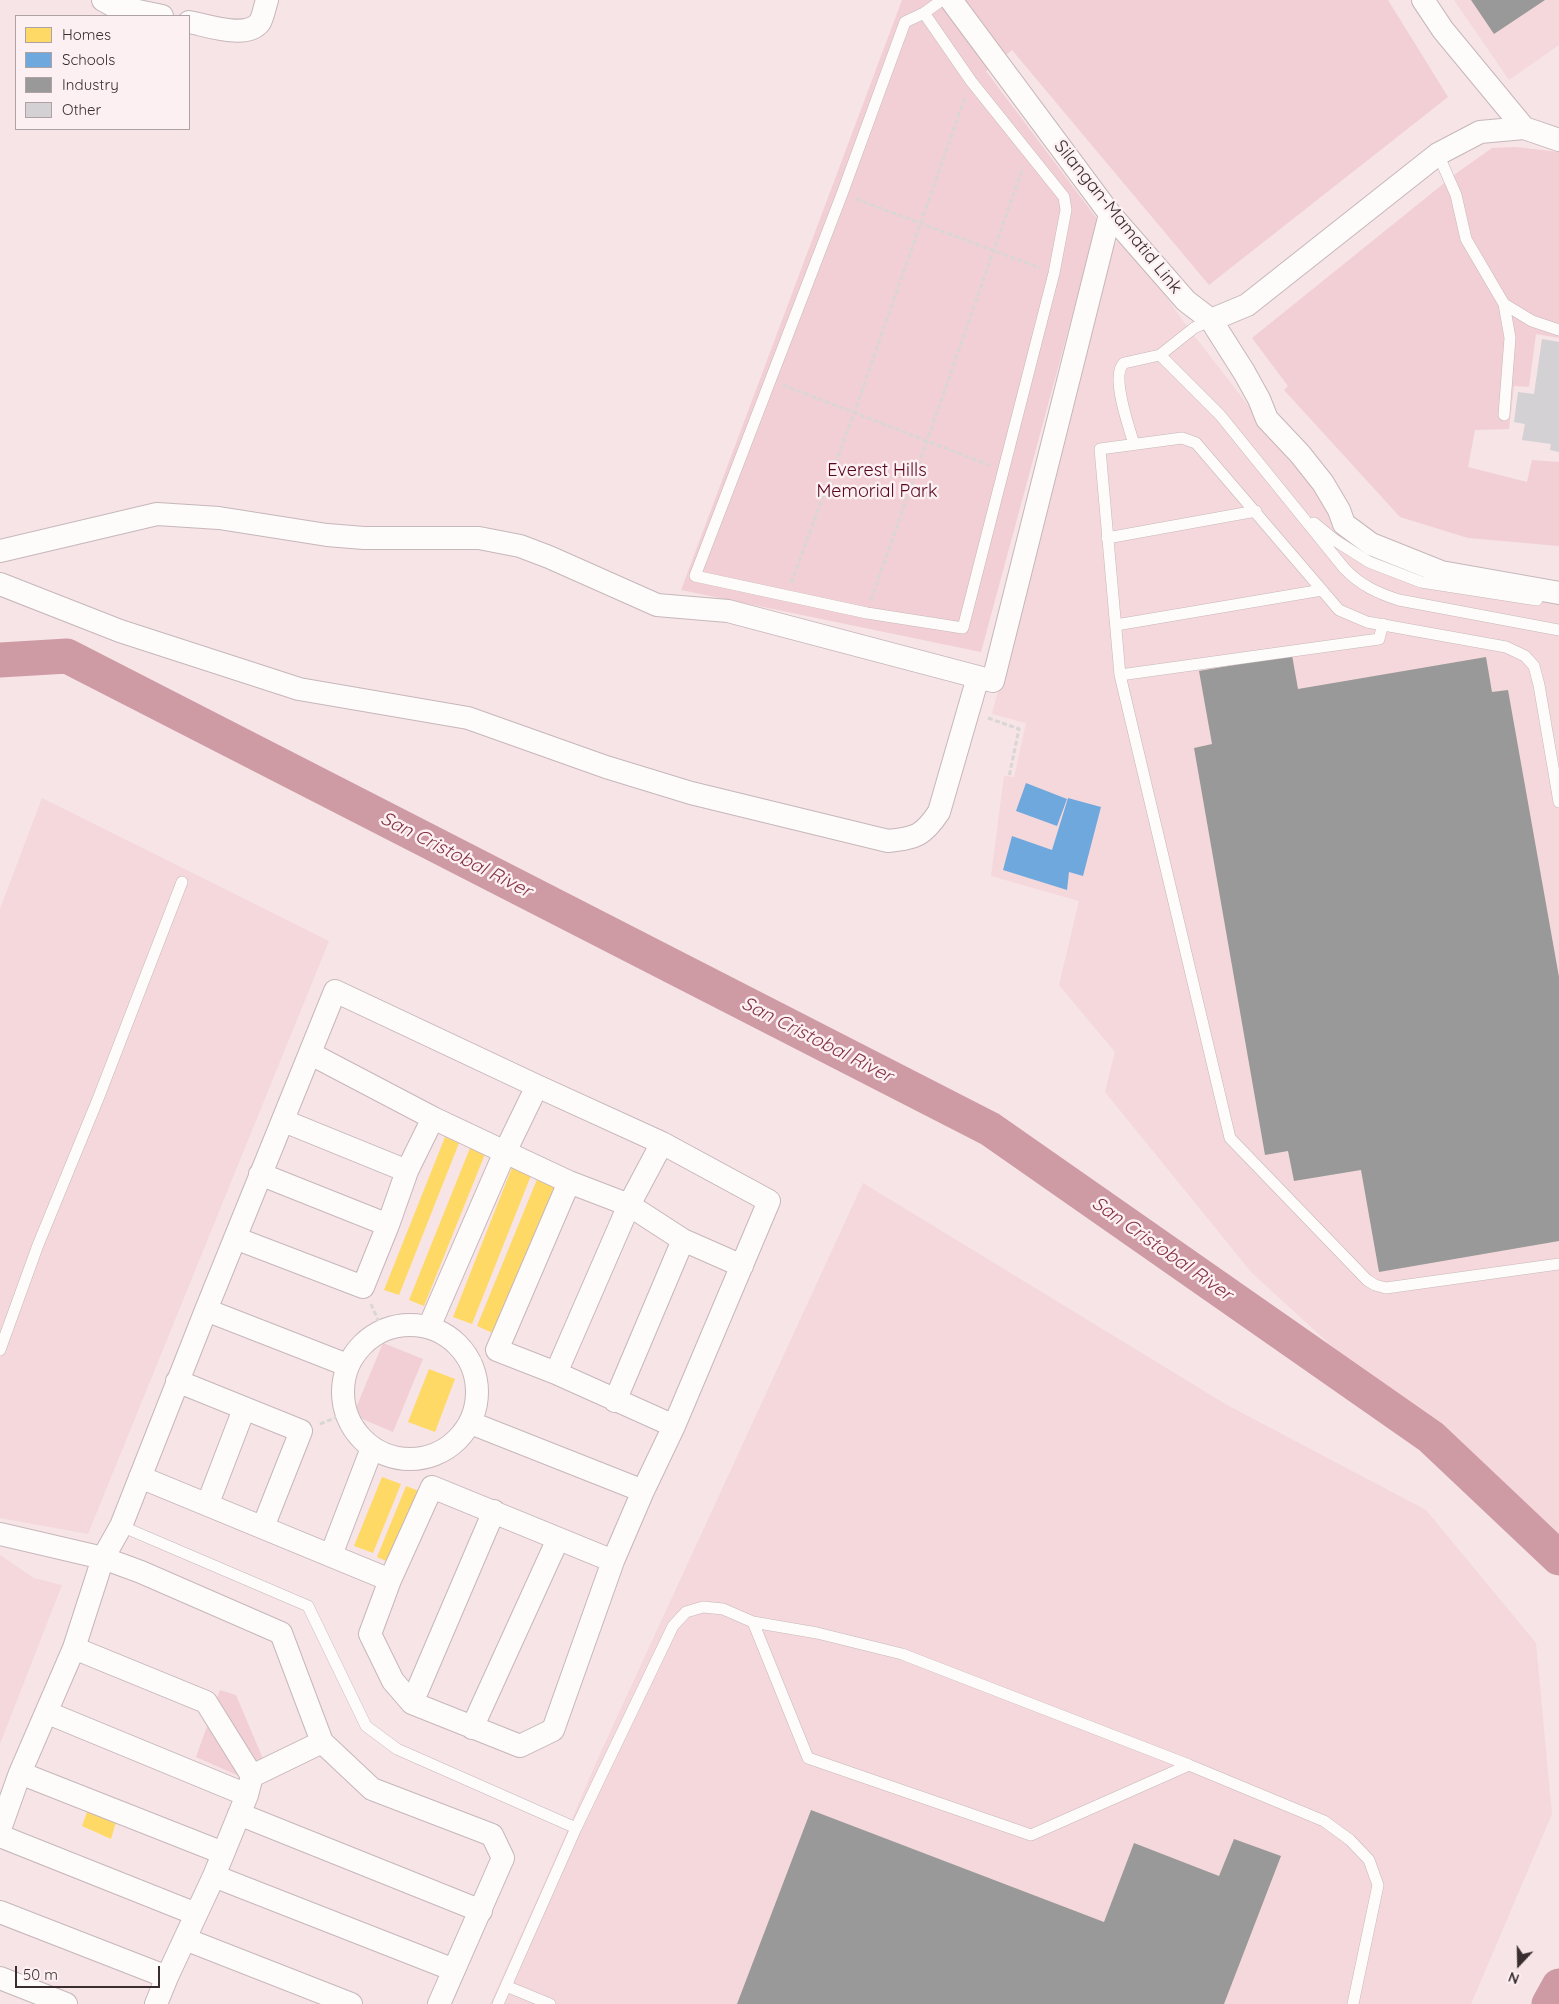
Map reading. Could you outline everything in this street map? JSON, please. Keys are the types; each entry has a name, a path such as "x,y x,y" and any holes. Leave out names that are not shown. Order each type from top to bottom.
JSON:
{"street":[{"path":"103,0 114,6 157,15"},
{"path":"190,22 237,32 251,29 260,22 267,0"},
{"name":"Silangan-Mamatid Link","path":"951,0 1110,214 1186,301 1211,320"},
{"path":"1423,0 1443,30 1524,128"},
{"path":"1559,140 1524,128 1480,132 1438,154 1247,305 1211,320 1244,372 1259,399 1267,419 1300,454 1323,483 1339,510 1344,524 1371,544 1441,572 1559,592"},
{"path":"0,584 120,631 299,689 468,718 606,766 691,793 888,841 911,838 928,829 938,812 985,679 1110,214"},
{"path":"0,551 157,514 219,518 327,535 364,538 479,538 520,546 549,556 657,604 728,611 985,679"},
{"path":"0,1829 20,1773 48,1712 74,1648 103,1558 121,1526 177,1381 260,1174 284,1121 335,991 537,1086 662,1142 769,1201 674,1426 613,1561 553,1730 520,1746 412,1703 393,1681 370,1634 390,1580 432,1487 613,1561"},
{"path":"311,1054 433,1118 569,1182 629,1205 683,1240 742,1266"},
{"path":"428,1326 505,1152 537,1086"},
{"path":"235,1238 363,1287 407,1171 433,1118"},
{"path":"284,1121 407,1171"},
{"path":"556,1373 629,1205 662,1142"},
{"path":"260,1174 388,1225"},
{"path":"569,1182 497,1350 556,1373 674,1426"},
{"path":"615,1401 683,1240"},
{"path":"206,1310 347,1365"},
{"path":"428,1326 454,1340 472,1363 478,1393 471,1423 453,1444 442,1452 422,1459 372,1448 355,1433 345,1414 341,1389 347,1365 382,1329 428,1326"},
{"path":"177,1381 301,1431 262,1527"},
{"path":"208,1503 244,1409"},
{"path":"471,1423 643,1491"},
{"path":"331,1555 372,1448"},
{"path":"140,1477 208,1503 390,1580"},
{"path":"412,1703 494,1511"},
{"path":"0,1534 103,1558 141,1572 281,1632 322,1742 372,1789 492,1835 503,1858 439,2004"},
{"path":"472,1728 558,1539"},
{"path":"74,1648 206,1702 246,1795"},
{"path":"48,1712 246,1795 481,1911"},
{"path":"0,1912 165,1995 185,1940 214,1876 246,1795 322,1742"},
{"path":"20,1773 223,1853"},
{"path":"0,1836 196,1914"},
{"path":"214,1876 454,1970"},
{"path":"185,1940 351,2004"},
{"path":"0,1978 66,2004"}],"lane":[{"path":"924,13 971,81 1064,197 1066,210 1054,273 963,628 866,613 695,576 842,194 905,22 924,13 942,0"},
{"path":"1438,154 1456,195 1466,239 1504,304 1510,338 1504,415"},
{"path":"1504,304 1532,320 1559,330"},
{"path":"1134,444 1122,400 1118,374 1121,366 1124,363 1160,355 1194,328 1211,320"},
{"path":"1160,355 1220,415 1353,578 1364,586 1399,600 1559,630"},
{"path":"1559,802 1539,685 1534,666 1525,656 1506,647 1383,624 1353,617 1339,610 1196,443 1182,438 1100,449 1120,675 1230,1138 1367,1280 1375,1286 1386,1288 1559,1264"},
{"path":"1294,506 1336,541 1368,562 1421,582 1559,603"},
{"path":"1108,538 1256,512"},
{"path":"1116,625 1322,590"},
{"path":"1120,675 1379,639 1383,624"},
{"path":"0,1350 38,1245 98,1099 182,882"},
{"path":"121,1526 308,1606 366,1726 397,1750 576,1828"},
{"path":"498,2004 576,1828 672,1626 686,1612 703,1607 723,1609 753,1622 817,1633 902,1654 1189,1765 1324,1820 1350,1840 1369,1860 1378,1885 1353,2004"},
{"path":"753,1622 808,1758 1031,1835 1189,1765"},
{"path":"506,1986 550,2004"}],"path":[{"path":"787,595 922,224 971,81"},
{"path":"866,613 1028,152"},
{"path":"842,194 1054,273"},
{"path":"770,380 1004,470"},
{"path":"985,679 987,718 1019,729 1009,778"},
{"path":"363,1287 382,1329"},
{"path":"301,1431 345,1414"}],"shaded area":[{"path":"1454,0 1559,0 1559,45 1509,80"},
{"path":"1121,239 1128,244 1189,329 1265,427 1329,503 1330,520 1359,547 1559,597 1559,1558 1431,1437 1252,1273 1105,1092 1115,1052 1059,985 1079,901 991,876 1004,776 1014,777 1026,723 992,714 1113,245"},
{"path":"42,798 329,941 88,1534 0,1518 0,909"},
{"path":"863,1183 1227,1405 1426,1510 1536,1643 1552,1814 1471,2004 490,2004 599,1756"},
{"path":"0,1555 34,1578 62,1585 0,1744"}],"green space":[{"name":"Everest Hills Memorial Park","path":"902,0 1388,0 1448,97 1209,285 1012,50 986,71 1098,220 981,652 681,590"},
{"path":"1516,147 1559,152 1559,338 1536,334 1529,387 1514,386 1509,429 1475,430 1468,467 1527,482 1532,460 1559,462 1559,546 1468,538 1400,517 1284,390 1288,386 1252,338 1458,172 1492,148"},
{"path":"383,1343 423,1359 393,1432 353,1415"},
{"path":"220,1690 236,1695 264,1761 257,1784 196,1757"}],"building: Homes":[{"path":"445,1137 459,1143 399,1295 384,1290"},
{"path":"470,1148 485,1154 424,1306 409,1300"},
{"path":"513,1165 532,1173 472,1324 453,1317"},
{"path":"538,1177 557,1185 495,1334 477,1326"},
{"path":"429,1369 455,1379 435,1432 408,1422"},
{"path":"382,1477 401,1484 373,1553 354,1546"},
{"path":"406,1486 424,1493 395,1565 377,1557"},
{"path":"90,1804 118,1815 111,1839 82,1826"}],"building: Schools":[{"path":"1026,783 1067,799 1057,826 1016,811"},
{"path":"1068,798 1101,807 1083,876 1069,872 1067,890 1003,870 1012,836 1052,850"}],"building: Industry":[{"path":"1471,0 1545,0 1494,34"},
{"path":"1292,655 1298,689 1486,657 1492,692 1508,690 1559,977 1559,1241 1379,1272 1361,1170 1294,1181 1288,1151 1265,1155 1194,748 1212,744 1199,671"},
{"path":"811,1810 1104,1922 1134,1843 1219,1876 1234,1839 1281,1856 1224,2004 737,2004"}],"building: Other":[{"path":"1542,339 1559,342 1559,452 1550,450 1551,444 1522,440 1525,424 1514,422 1518,392 1534,394"}],"waterway":[{"name":"San Cristobal River","path":"0,660 67,656 990,1129 1431,1437 1559,1558"},
{"path":"1549,2004 1559,1986"}]}
